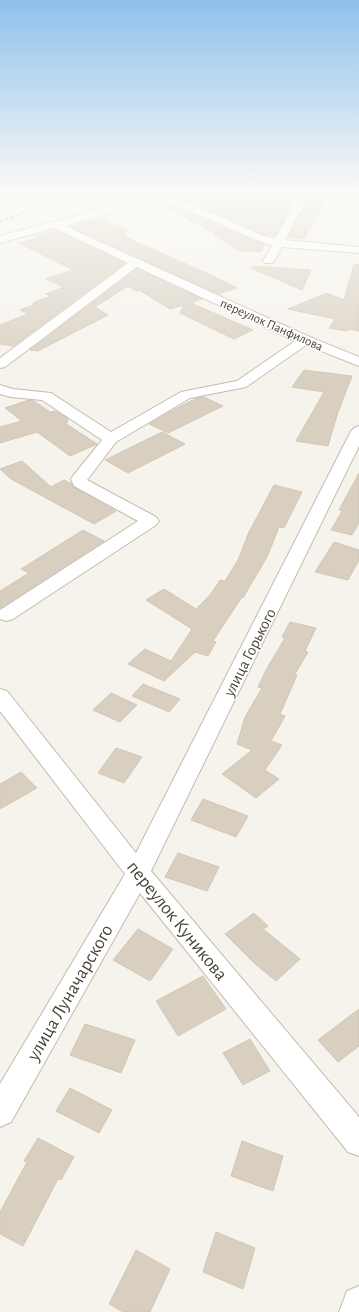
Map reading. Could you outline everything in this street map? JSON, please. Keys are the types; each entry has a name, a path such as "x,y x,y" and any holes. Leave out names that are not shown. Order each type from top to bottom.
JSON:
{"street":[{"name":"переулок Панфилова","path":"121,256 305,340 359,362"},
{"path":"269,261 271,256"},
{"path":"0,364 135,263"},
{"path":"6,615 150,521 80,482 79,479 111,439 186,395 241,384 305,340"},
{"path":"0,389 11,392 46,396 111,439"},
{"name":"улица Горького","path":"138,873 359,431"},
{"name":"переулок Куникова","path":"0,696 138,873 359,1141"},
{"name":"улица Луначарского","path":"0,1112 138,873"},
{"path":"356,1312 359,1303"}],"building":[{"path":"45,256 110,256 125,263 13,346 0,344 0,325 28,314 20,310 51,296 46,294 64,287 46,279 73,270"},
{"path":"135,256 169,256 237,288 218,294"},
{"path":"354,264 359,265 359,331 329,328 335,319 288,309 327,293 344,300"},
{"path":"252,266 311,270 302,290 251,268"},
{"path":"137,269 202,299 191,303 253,330 234,339 180,313 184,305 170,309 139,290 136,291 128,286 95,307 108,315 38,351 30,350"},
{"path":"304,370 352,376 337,415 328,446 296,441 324,392 292,387"},
{"path":"204,397 223,406 168,433 149,424 197,398"},
{"path":"29,400 34,401 50,412 55,411 67,418 68,422 65,423 97,444 70,456 37,432 0,443 0,427 22,421 5,408"},
{"path":"162,432 185,444 128,473 105,460"},
{"path":"22,461 51,487 64,480 72,484 73,487 116,511 94,524 11,479 0,469"},
{"path":"359,473 359,523 352,535 331,530 342,511 339,510"},
{"path":"274,485 302,492 284,528 279,527 268,555 243,598 242,597 213,641 216,642 208,656 195,652 164,681 128,664 145,649 171,661 192,629 146,600 164,589 196,609 210,595 220,580 225,581 238,560 249,532"},
{"path":"83,530 104,541 0,608 0,591 29,573 21,569"},
{"path":"334,542 359,550 359,560 348,580 315,572"},
{"path":"290,622 316,628 305,651 308,652 295,674 297,675 280,714 285,716 271,741 282,745 265,770 279,779 256,798 222,774 252,750 237,744 245,717 262,688 258,687 267,668 285,638 282,637"},
{"path":"143,684 180,699 169,712 132,696"},
{"path":"111,693 137,705 120,722 93,710"},
{"path":"116,748 142,757 124,783 98,773"},
{"path":"21,772 37,788 0,809 0,784"},
{"path":"203,799 248,816 236,837 191,820"},
{"path":"178,853 219,867 207,891 165,877"},
{"path":"254,913 268,926 263,929 300,959 276,981 254,963 225,934"},
{"path":"138,929 173,949 150,981 113,960"},
{"path":"203,976 226,1009 178,1036 156,1001"},
{"path":"359,1009 359,1046 338,1062 318,1040"},
{"path":"85,1024 135,1040 121,1073 70,1055"},
{"path":"250,1039 270,1071 243,1085 223,1053"},
{"path":"70,1088 112,1110 99,1133 56,1111"},
{"path":"38,1138 74,1157 61,1180 58,1179 23,1246 0,1234 0,1212 27,1162 24,1161"},
{"path":"242,1141 283,1156 273,1191 231,1176"},
{"path":"216,1232 255,1248 243,1289 203,1272"},
{"path":"136,1250 170,1269 150,1312 123,1312 109,1304"}]}
